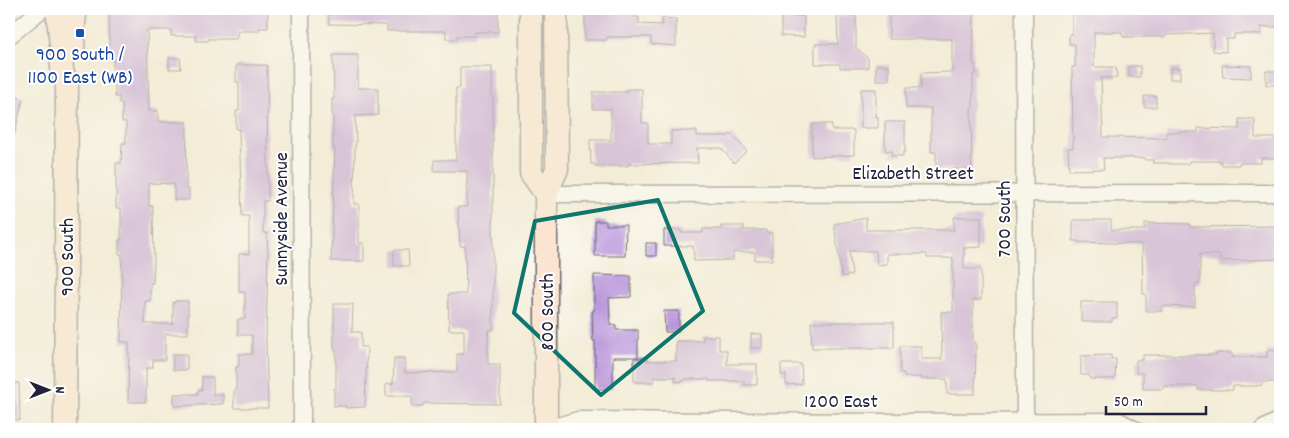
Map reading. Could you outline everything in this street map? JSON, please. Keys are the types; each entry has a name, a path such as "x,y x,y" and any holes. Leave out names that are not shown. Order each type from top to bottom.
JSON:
{"main road":[{"name":"900 South","path":"57,9 62,45 62,71 67,85 66,429"},
{"name":"900 South","path":"67,85 73,72 76,9"},
{"path":"531,9 531,173 546,194"},
{"name":"800 South","path":"546,429 546,194 557,170 556,9"}],"street":[{"path":"10,34 16,18 23,9"},
{"path":"10,34 42,9"},
{"name":"Sunnyside Avenue","path":"301,9 302,429"},
{"name":"700 South","path":"1024,9 1025,425"},
{"name":"Elizabeth Street","path":"546,194 1280,193"},
{"name":"1200 East","path":"546,429 578,420 1025,425 1119,420 1134,429"},
{"path":"1264,429 1280,420"}],"highlighted area":[{"path":"658,200 703,311 601,395 514,313 535,221"}],"building":[{"path":"109,9 268,9 268,28 259,28 259,31 238,31 236,39 196,41 196,36 171,36 171,30 147,30 149,111 158,111 158,122 187,122 186,189 189,189 189,200 174,200 174,184 149,183 149,206 153,206 154,261 153,283 150,283 150,301 145,301 145,324 173,324 173,302 188,301 188,334 165,334 165,360 153,360 153,368 146,368 146,402 128,402 129,342 121,342 122,254 119,254 119,240 121,240 121,208 116,208 116,163 121,163 122,143 126,143 126,122 122,122 122,103 119,103 119,97 115,97 113,58 110,58"},
{"path":"329,9 498,9 498,32 475,32 475,36 457,36 457,39 446,39 446,31 387,31 387,25 329,24"},
{"path":"585,9 632,9 632,17 639,17 639,24 662,25 662,18 676,19 676,46 651,44 651,37 607,37 607,40 585,40"},
{"path":"974,9 973,64 976,64 976,74 973,74 973,108 971,108 972,169 936,169 936,152 931,152 931,108 906,108 906,88 921,88 921,73 952,72 952,39 889,39 889,10"},
{"path":"1072,9 1280,9 1280,27 1261,27 1261,34 1234,34 1234,39 1226,39 1226,52 1213,51 1213,33 1165,35 1165,37 1123,37 1122,32 1094,32 1094,67 1116,67 1117,78 1101,78 1103,137 1166,138 1167,132 1198,132 1198,128 1239,129 1239,119 1255,119 1255,138 1280,138 1280,158 1261,158 1261,163 1221,165 1221,161 1189,161 1189,164 1169,164 1153,163 1153,160 1145,160 1145,158 1103,158 1104,169 1069,170 1068,148 1073,148 1072,67 1075,67 1075,44 1069,44 1069,34 1072,34"},
{"path":"781,16 804,16 804,37 781,36"},
{"path":"837,16 856,16 856,48 868,58 868,68 840,68 840,64 815,64 815,44 838,44"},
{"path":"333,55 358,55 358,88 378,88 378,115 355,116 354,204 359,204 359,243 364,243 364,261 331,261 335,148 333,148 332,116 332,99 334,99"},
{"path":"169,58 180,58 181,69 169,69"},
{"path":"236,65 267,65 268,201 263,201 263,233 267,233 268,254 266,340 268,408 234,408 236,367 239,365 239,354 252,354 252,335 238,335 238,319 245,319 245,292 239,292 239,254 249,254 249,216 242,216 239,129 236,129 236,111 239,111 239,82 236,82"},
{"path":"876,65 889,65 889,80 876,80"},
{"path":"1222,65 1251,66 1251,78 1223,77"},
{"path":"1129,66 1140,66 1140,77 1129,77"},
{"path":"460,67 492,67 493,330 489,330 488,364 500,364 500,404 424,403 423,406 412,406 412,396 386,396 386,384 393,384 394,358 405,358 405,373 457,372 457,354 464,354 464,330 449,330 448,294 466,294 465,246 460,246 458,207 467,207 467,171 434,171 434,160 456,160 456,88 460,88"},
{"path":"1170,68 1180,68 1180,79 1170,79"},
{"path":"1266,71 1280,71 1280,85 1266,85"},
{"path":"627,89 642,89 642,123 648,123 648,144 671,144 671,131 697,131 697,136 729,136 731,134 747,151 734,163 721,148 697,148 698,163 628,164 628,166 595,166 595,164 591,164 590,140 611,140 611,109 593,109 593,92 627,92"},
{"path":"861,89 876,89 878,128 861,128"},
{"path":"13,96 23,99 13,140 9,140 9,101 12,102"},
{"path":"1144,96 1156,96 1156,107 1144,107"},
{"path":"885,122 905,122 905,152 903,152 903,156 891,156 892,151 885,151"},
{"path":"812,124 832,124 832,130 854,130 854,155 812,157"},
{"path":"954,217 981,217 981,247 964,248 964,269 981,269 981,300 973,300 973,343 976,343 975,394 947,394 947,379 904,377 904,373 900,373 900,346 921,346 921,359 942,359 941,312 953,312 953,258 927,258 927,254 887,254 887,264 877,265 876,251 849,251 852,275 842,277 834,224 866,218 866,230 954,230"},
{"path":"1073,220 1111,220 1111,230 1145,230 1145,223 1190,224 1190,227 1280,226 1280,259 1220,261 1220,255 1200,254 1200,284 1195,284 1195,307 1162,306 1162,311 1146,311 1146,294 1143,294 1142,244 1073,241"},
{"path":"595,221 606,221 606,225 626,225 625,256 595,256"},
{"path":"721,226 744,226 744,230 766,230 766,233 772,233 772,260 755,260 755,252 733,252 733,260 694,261 693,246 664,246 664,230 681,230 681,233 703,233 703,229 721,229"},
{"path":"646,243 656,243 656,256 646,256"},
{"path":"394,250 408,250 409,266 394,266"},
{"path":"594,275 631,276 631,297 609,298 610,325 616,325 616,330 638,330 638,357 613,357 613,389 595,389 595,341 593,341 592,311 594,311"},
{"path":"1081,302 1117,302 1117,318 1112,318 1112,322 1083,322 1081,320"},
{"path":"334,304 353,304 352,332 361,332 361,347 367,347 365,407 346,408 346,406 334,406 336,350 334,350"},
{"path":"664,311 679,311 679,332 665,332"},
{"path":"811,322 894,322 894,348 812,348"},
{"path":"751,334 762,334 762,348 751,348"},
{"path":"703,336 719,336 719,350 727,350 727,364 757,364 757,385 744,385 744,381 709,381 709,379 685,379 684,381 675,382 675,377 654,377 654,382 634,382 634,358 647,358 647,361 676,361 676,341 703,341"},
{"path":"1280,349 1280,382 1262,382 1262,385 1255,386 1233,386 1233,390 1198,390 1198,386 1163,386 1163,389 1143,389 1143,373 1136,373 1136,360 1143,360 1143,355 1217,355 1217,353 1232,353 1232,357 1267,357 1267,350"},
{"path":"173,354 187,354 187,370 173,370"},
{"path":"1111,355 1111,359 1116,359 1115,379 1090,379 1090,375 1081,375 1081,356"},
{"path":"781,364 801,364 802,384 786,385 786,375 781,375"},
{"path":"202,377 213,377 213,395 223,395 223,404 174,406 174,394 198,394 198,390 202,390"},
{"path":"9,383 19,383 20,420 9,420"}],"place":[{"name":"900 South / 1100 East (WB)","path":"80,33"}]}
